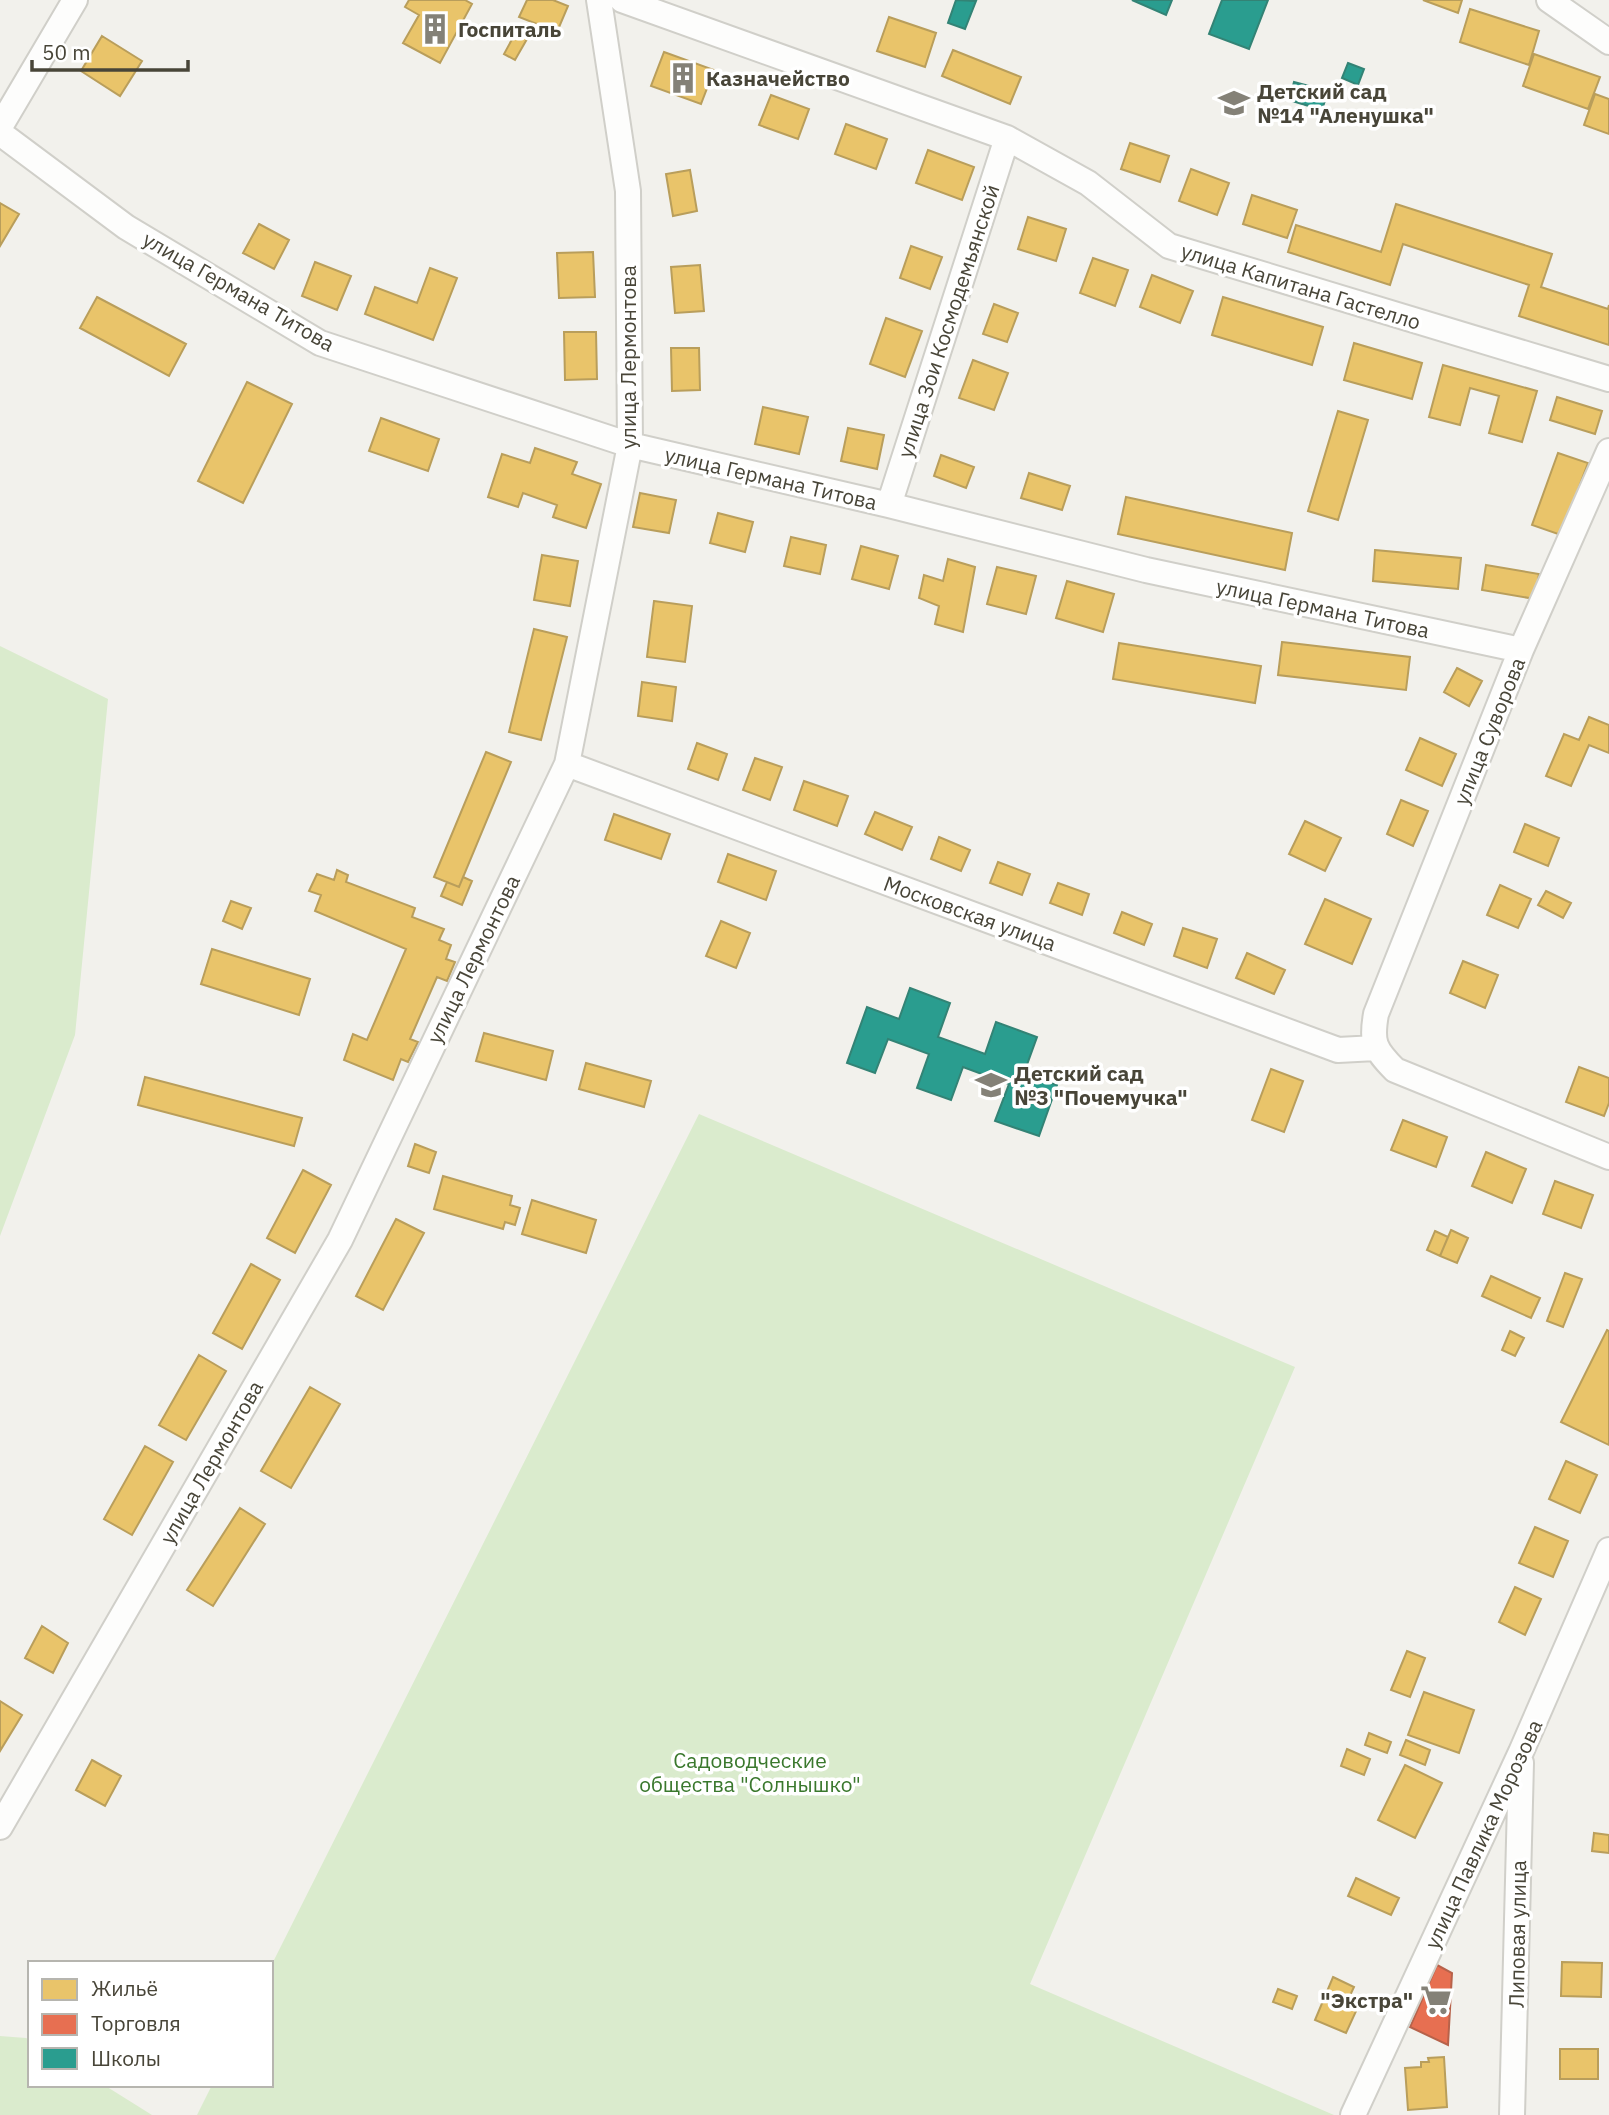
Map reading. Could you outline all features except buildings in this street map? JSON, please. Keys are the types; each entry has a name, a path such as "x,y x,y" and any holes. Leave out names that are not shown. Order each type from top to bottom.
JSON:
{"street":[{"path":"0,127 75,0"},
{"name":"улица Лермонтова","path":"0,1827 340,1240 567,764 631,445 628,191 599,0"},
{"name":"улица Капитана Гастелло","path":"622,0 1007,138 1088,183 1169,246 1609,379"},
{"path":"1549,0 1609,42"},
{"name":"улица Германа Титова","path":"0,133 126,227 320,343 631,445 889,505 1146,570 1521,650"},
{"name":"улица Зои Космодемьянской","path":"889,505 1007,138"},
{"name":"улица Суворова","path":"1376,1048 1372,1035 1376,1014 1521,650 1609,451"},
{"name":"Московская улица","path":"567,764 1338,1050 1376,1048"},
{"path":"1376,1048 1395,1070 1609,1157"},
{"name":"улица Павлика Морозова","path":"1353,2115 1521,1752 1609,1550"},
{"name":"Липовая улица","path":"1512,2115 1521,1752"}],"green space":[{"path":"0,646 108,699 75,1035 0,1236"},
{"name":"Садоводческие общества \"Солнышко\"","path":"699,1114 1295,1367 1030,1984 1334,2115 197,2115 211,2087 273,2087 273,1962"},
{"path":"0,2036 28,2039 28,2087 107,2087 152,2115 0,2115"}],"place":[{"name":"Госпиталь","path":"435,29"},
{"name":"Казначейство","path":"683,78"},
{"name":"Детский сад №14 \"Аленушка\"","path":"1234,103"},
{"name":"Детский сад №3 \"Почемучка\"","path":"991,1085"},
{"name":"\"Экстра\"","path":"1436,2000"}]}
